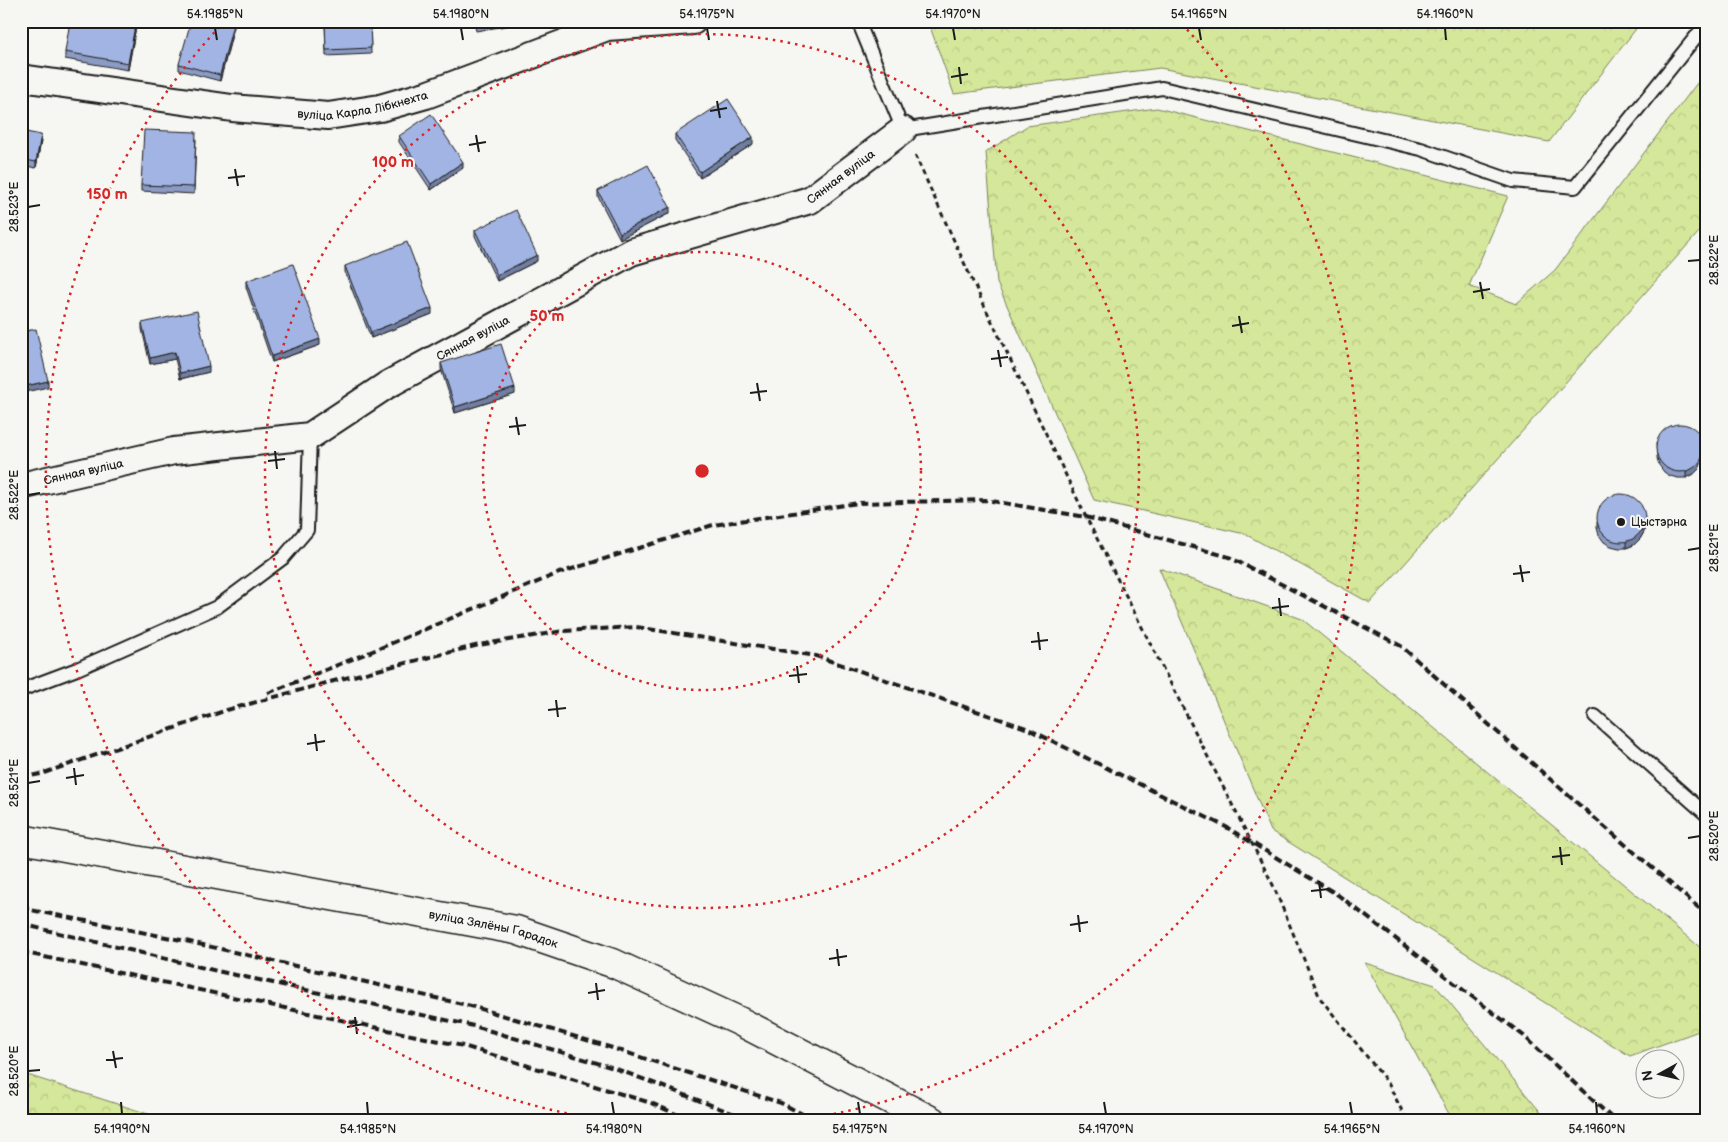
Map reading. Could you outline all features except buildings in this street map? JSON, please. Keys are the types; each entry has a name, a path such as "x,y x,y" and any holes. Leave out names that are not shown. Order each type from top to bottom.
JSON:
{"street":[{"name":"вуліца Карла Лібкнехта","path":"21,78 232,108 328,116 380,108 426,95 606,24 694,21"},
{"name":"Сянная вуліца","path":"21,486 174,451 310,436 387,385 632,252 810,200 904,130"},
{"name":"вуліца Зялёны Гарадок","path":"21,839 516,930 614,964 659,984 739,1021 932,1121"}],"lane":[{"path":"858,21 904,130 1162,88 1421,148 1513,181 1575,187 1707,23"},
{"path":"21,690 78,669 217,607 283,558 307,530 310,436"},
{"path":"1595,716 1707,815"}],"path":[{"path":"904,130 972,280 1086,516 1273,884 1320,998 1388,1082 1407,1121"}],"green space":[{"path":"928,21 1642,21 1549,142 1160,68 954,94"},
{"path":"1707,70 1707,223 1370,603 1245,534 1094,500 997,283 986,152 1027,126 1157,108 1508,196 1469,286 1516,304 1555,270"},
{"path":"1159,568 1302,619 1707,953 1707,1028 1646,1050 1636,1050 1636,1054 1630,1056 1271,831"},
{"path":"1365,963 1435,985 1548,1121 1453,1121"},
{"path":"21,1073 170,1121 21,1121"}],"railway":[{"path":"268,693 559,573 713,525 858,503 986,500 1086,517 1229,557 1401,646 1569,796 1707,915"},
{"path":"21,778 41,774 227,710 341,679 479,645 563,631 636,627 816,656 1026,728 1226,827 1338,895 1524,1036 1615,1121"},
{"path":"21,908 181,940 471,1006 600,1044 781,1103 816,1121"},
{"path":"21,924 217,971 474,1026 614,1068 753,1121"},
{"path":"21,952 463,1046 651,1103 692,1121"}],"place":[{"name":"Цыстэрна","path":"1621,522"}]}
